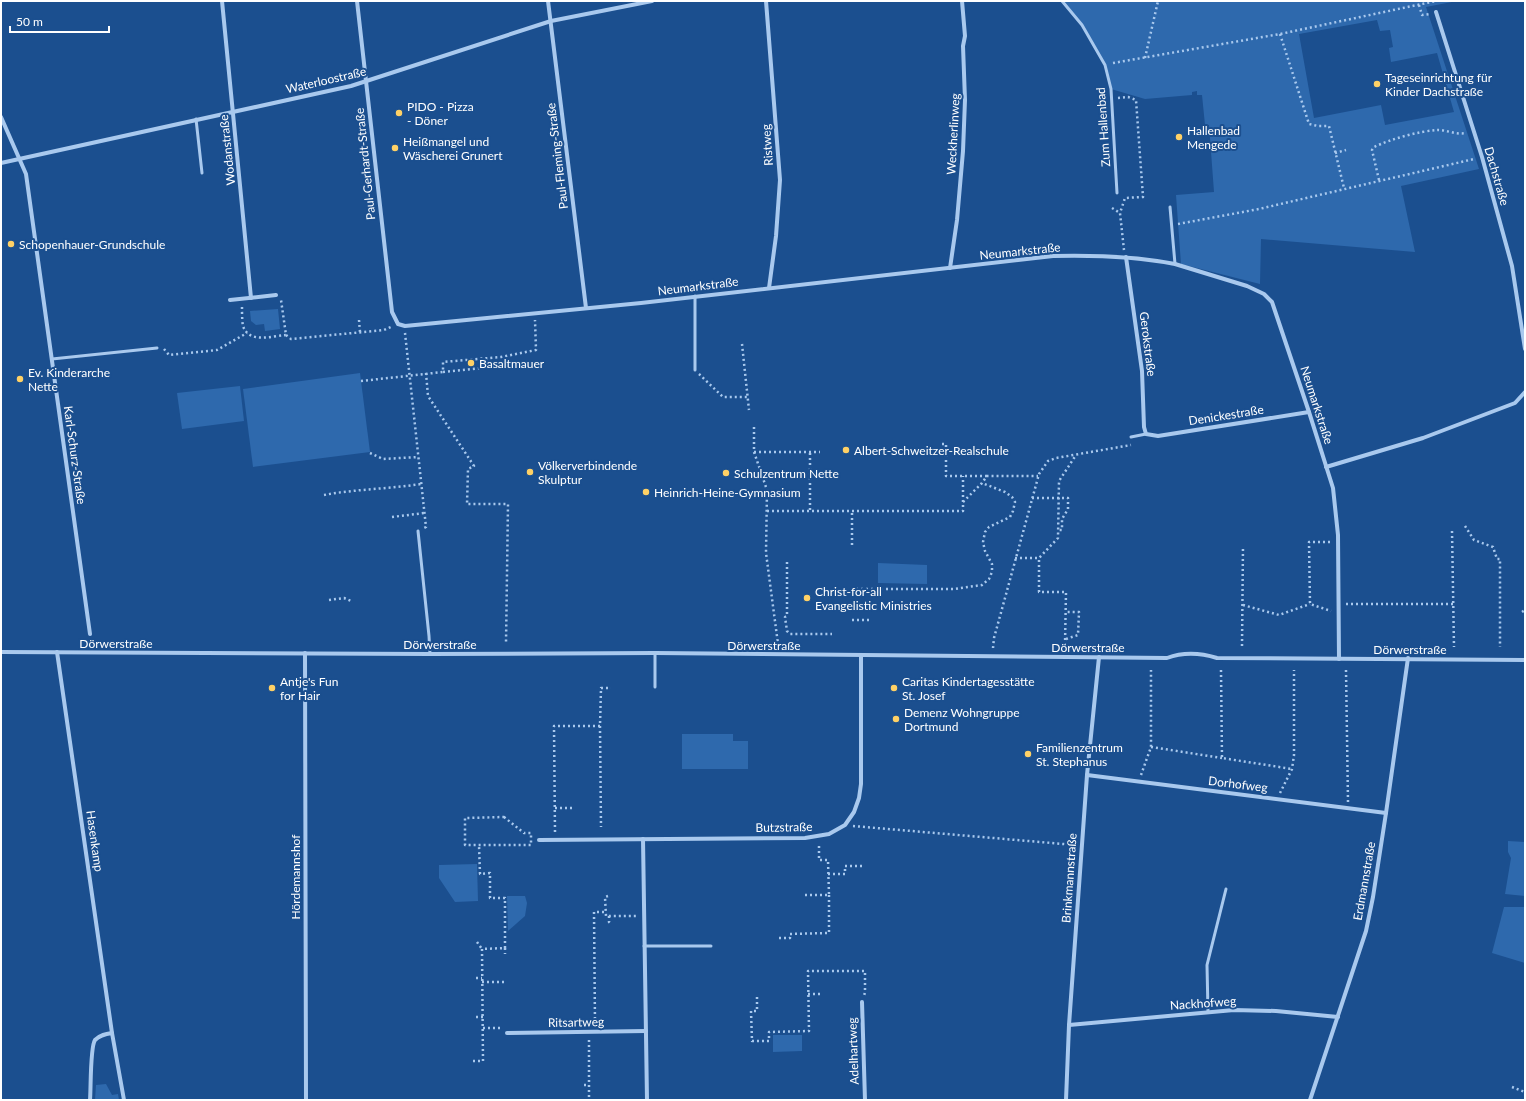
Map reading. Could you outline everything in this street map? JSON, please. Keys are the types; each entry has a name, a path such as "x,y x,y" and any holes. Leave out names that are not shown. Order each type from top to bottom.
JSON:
{"street":[{"name":"Wodanstraße","path":"222,1 251,298"},
{"name":"Paul-Gerhardt-Straße","path":"357,1 392,312 398,324"},
{"name":"Paul-Fleming-Straße","path":"548,1 586,308"},
{"name":"Waterloostraße","path":"1,163 351,86 551,21 652,1"},
{"name":"Ristweg","path":"766,1 780,180 776,236 769,288"},
{"name":"Weckherlinweg","path":"950,268 957,220 963,151 965,100 963,46 965,36 962,1"},
{"name":"Dachstraße","path":"1436,12 1482,157 1512,266 1525,349"},
{"name":"Karl-Schurz-Straße","path":"1,117 26,174 90,634"},
{"name":"Neumarkstraße","path":"398,324 405,326 535,314 1053,256 1126,256 1175,264 1246,286 1264,294 1272,302 1333,488 1338,542 1339,659"},
{"name":"Gerokstraße","path":"1126,256 1142,371 1144,427 1146,434"},
{"path":"230,300 276,295"},
{"path":"1326,467 1423,438 1515,403 1525,392"},
{"name":"Denickestraße","path":"1146,434 1158,436 1309,412"},
{"name":"Dörwerstraße","path":"1,652 430,654 655,653 1168,658 1177,654 1191,654 1206,655 1217,658 1408,658 1525,660"},
{"name":"Hasenkamp","path":"57,652 112,1032 124,1100"},
{"name":"Hördemannshof","path":"305,653 306,1100"},
{"path":"845,825 854,812 862,784 861,655"},
{"name":"Brinkmannstraße","path":"1066,1100 1069,1025 1087,775 1099,657"},
{"name":"Erdmannstraße","path":"1310,1100 1366,931 1373,897 1386,813 1408,658"},
{"name":"Dorhofweg","path":"1087,775 1386,813"},
{"name":"Butzstraße","path":"539,840 809,838 829,834 845,825"},
{"path":"643,839 647,1100"},
{"name":"Adelhartweg","path":"862,1002 865,1100"},
{"name":"Nackhofweg","path":"1069,1025 1208,1012 1276,1010 1338,1017"},
{"name":"Ritsartweg","path":"507,1033 646,1030"},
{"path":"90,1100 92,1050 95,1041 103,1034 112,1032"}],"lane":[{"name":"Zum Hallenbad","path":"1062,1 1082,25 1105,65 1110,84 1117,193"},
{"path":"196,119 202,173"},
{"path":"1170,207 1175,264"},
{"path":"695,296 695,370"},
{"path":"52,358 157,348"},
{"path":"1131,437 1146,434"},
{"path":"418,531 430,654"},
{"path":"655,653 655,687"},
{"path":"1208,1012 1207,965 1226,889"},
{"path":"644,946 711,946"}],"path":[{"path":"1145,58 1158,1"},
{"path":"1122,62 1280,34 1436,1"},
{"path":"1419,5 1422,15 1436,12"},
{"path":"1280,34 1309,124 1329,126 1344,188"},
{"path":"1111,98 1128,97 1136,100 1137,107 1143,197 1125,198 1120,212 1123,247 1126,256"},
{"path":"1379,180 1372,150 1374,147 1422,132 1438,130 1456,133"},
{"path":"1335,153 1346,150"},
{"path":"1172,225 1259,209 1482,157"},
{"path":"1112,208 1120,212"},
{"path":"282,300 286,335"},
{"path":"242,304 243,326 247,333 255,338 286,335 291,339 384,330"},
{"path":"443,372 443,362 501,356 536,350 535,314"},
{"path":"359,320 360,332"},
{"path":"405,326 426,527 418,531"},
{"path":"157,348 157,343 164,343 164,349 169,355 217,350 247,333"},
{"path":"742,344 749,410"},
{"path":"361,381 482,368 482,358"},
{"path":"695,370 722,397 747,397"},
{"path":"426,374 428,396 474,466 468,469 467,504 508,504 506,643"},
{"path":"754,427 754,452 766,490 766,553 778,644"},
{"path":"993,657 994,638 1038,476 1048,461 1056,458 1131,445 1131,437"},
{"path":"942,444 946,444 946,476 1038,476"},
{"path":"754,452 820,452"},
{"path":"810,452 810,511"},
{"path":"370,453 383,459 418,457"},
{"path":"1065,645 1066,592 1039,592 1039,558 1058,538 1058,481 1076,455"},
{"path":"963,476 963,511"},
{"path":"963,511 963,502 987,476"},
{"path":"851,588 954,589 982,585 989,579 992,572 992,564 983,542 986,532 989,526 1010,517 1015,502 1012,497 1005,492 982,483"},
{"path":"324,495 350,490 395,488 421,484"},
{"path":"1032,498 1068,498 1068,509 1062,519 1062,530 1058,530"},
{"path":"767,511 963,511"},
{"path":"852,511 852,545"},
{"path":"392,517 424,513"},
{"path":"1465,526 1474,540 1493,546 1497,559 1500,559 1500,647"},
{"path":"1452,530 1454,647"},
{"path":"1310,604 1309,542 1338,542"},
{"path":"1242,646 1243,546"},
{"path":"1015,558 1039,558"},
{"path":"787,562 787,616 785,617 787,631 790,634 832,634"},
{"path":"329,600 344,598 351,601"},
{"path":"1243,604 1279,615 1310,604 1339,614"},
{"path":"1339,604 1454,604"},
{"path":"1066,612 1079,612 1078,635 1066,639"},
{"path":"852,620 869,620"},
{"path":"1139,781 1151,746 1151,670"},
{"path":"1221,670 1222,758"},
{"path":"1277,799 1292,769 1294,755 1294,670"},
{"path":"1346,670 1348,808"},
{"path":"601,827 601,688 611,688"},
{"path":"555,833 554,726 600,726"},
{"path":"1151,746 1292,769"},
{"path":"555,808 573,808"},
{"path":"504,817 524,833 531,833 531,845 479,845 465,845 465,818 504,817"},
{"path":"845,825 1082,846"},
{"path":"479,845 479,874 490,873 490,898 505,898 505,954"},
{"path":"779,938 790,938 790,934 805,932 829,933 828,860 819,860 819,850"},
{"path":"828,874 845,874 845,866 862,866"},
{"path":"805,895 828,895"},
{"path":"608,896 606,897 606,916 644,916"},
{"path":"595,1031 594,912 606,912"},
{"path":"609,916 609,922 611,924"},
{"path":"473,1061 483,1061 482,949 477,942"},
{"path":"482,949 505,948"},
{"path":"757,997 757,1011 751,1011 752,1041 769,1041 769,1032 809,1031 808,971 865,970 865,992 862,1002"},
{"path":"476,978 482,978"},
{"path":"482,982 506,982"},
{"path":"808,994 821,994"},
{"path":"476,1017 483,1017"},
{"path":"483,1028 507,1028"},
{"path":"589,1032 590,1100"},
{"path":"584,1085 589,1085"},
{"path":"1512,1087 1525,1092"}],"shaded area":[{"path":"1062,1 1457,1 1426,7 1479,169 1401,186 1415,252 1261,239 1260,284 1181,264 1176,195 1214,192 1209,125 1205,125 1202,95 1197,95 1197,91 1192,92 1192,95 1145,99 1111,89 1105,65 1082,25","holes":["1377,20 1380,31 1390,30 1393,47 1389,48 1391,62 1437,53 1454,112 1385,125 1381,105 1314,118 1299,34"]},
{"path":"278,309 280,329 265,331 264,324 256,325 251,321 250,311"},
{"path":"360,373 370,452 253,467 243,389"},
{"path":"240,386 244,421 182,429 177,393"},
{"path":"878,563 927,565 927,584 878,583"},
{"path":"682,734 733,734 733,741 748,741 748,769 682,769"},
{"path":"1508,841 1525,842 1525,896 1505,894 1511,858 1508,852"},
{"path":"477,864 478,901 455,902 439,878 439,865"},
{"path":"507,896 525,896 527,903 525,916 508,931"},
{"path":"1504,907 1525,907 1525,963 1492,953"},
{"path":"773,1035 802,1035 802,1051 773,1052"},
{"path":"106,1084 112,1095 118,1094 119,1100 95,1100 96,1085"}],"place":[{"name":"Tageseinrichtung für Kinder Dachstraße","path":"1377,84"},
{"name":"PIDO - Pizza - Döner","path":"399,113"},
{"name":"Hallenbad Mengede","path":"1179,137"},
{"name":"Heißmangel und Wäscherei Grunert","path":"395,148"},
{"name":"Schopenhauer-Grundschule","path":"11,244"},
{"name":"Basaltmauer","path":"471,363"},
{"name":"Ev. Kinderarche Nette","path":"20,379"},
{"name":"Albert-Schweitzer-Realschule","path":"846,450"},
{"name":"Völkerverbindende Skulptur","path":"530,472"},
{"name":"Schulzentrum Nette","path":"726,473"},
{"name":"Heinrich-Heine-Gymnasium","path":"646,492"},
{"name":"Christ-for-all Evangelistic Ministries","path":"807,598"},
{"name":"Antje's Fun for Hair","path":"272,688"},
{"name":"Caritas Kindertagesstätte St. Josef","path":"894,688"},
{"name":"Demenz Wohngruppe Dortmund","path":"896,719"},
{"name":"Familienzentrum St. Stephanus","path":"1028,754"}]}
